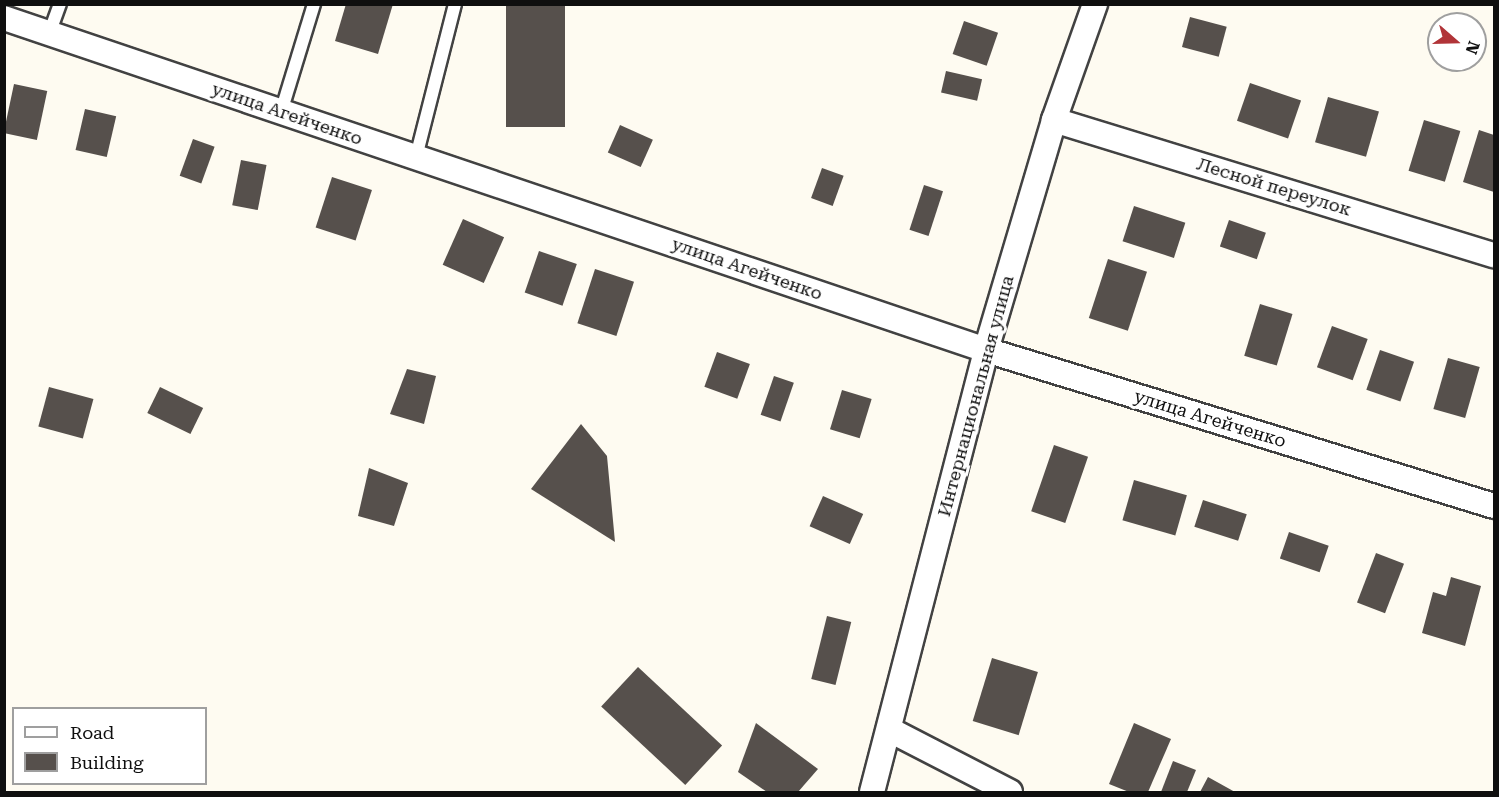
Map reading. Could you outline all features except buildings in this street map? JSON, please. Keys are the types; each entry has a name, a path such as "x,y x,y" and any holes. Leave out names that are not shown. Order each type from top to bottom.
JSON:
{"street":[{"name":"Интернациональная улица","path":"872,792 890,730 986,350 1054,120 1095,4"},
{"name":"улица Агейченко","path":"4,18 986,350 1494,506"},
{"name":"Лесной переулок","path":"1054,120 1494,255"},
{"path":"890,730 1010,792"}],"lane":[{"path":"49,34 60,4"},
{"path":"281,112 314,4"},
{"path":"416,157 455,4"}]}
